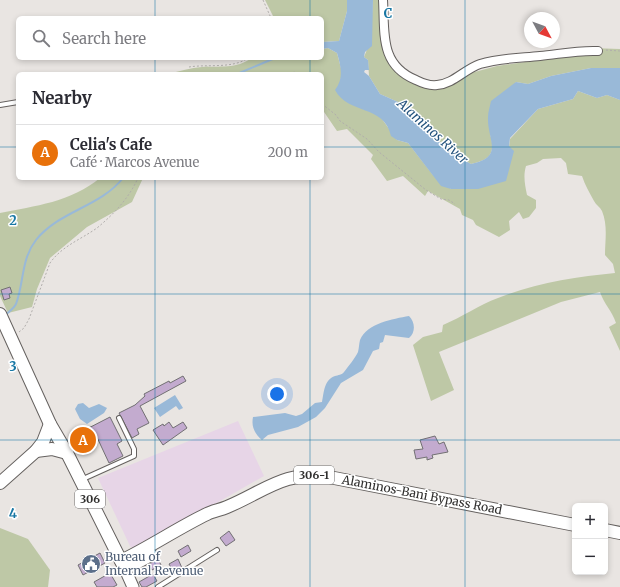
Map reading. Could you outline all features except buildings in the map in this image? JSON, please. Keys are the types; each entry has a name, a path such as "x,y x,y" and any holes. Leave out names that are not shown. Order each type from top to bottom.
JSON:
{"main road":[{"name":"306","path":"0,314 50,424 67,453 133,587"},
{"path":"39,447 50,424"},
{"path":"0,483 39,447 58,438"},
{"path":"39,447 67,453"},
{"name":"Alaminos-Bani Bypass Road","path":"123,565 208,514 226,508 279,481 297,476 314,475 572,523"},
{"path":"608,531 620,533"}],"street":[{"path":"383,0 384,39 386,51 404,75 426,84 436,86 448,82 479,65 500,60 569,51 598,51"}],"lane":[{"path":"0,105 16,102"},
{"path":"80,480 134,456 134,449 119,418"},
{"path":"158,587 217,550"}],"path":[{"path":"263,0 270,16"},
{"path":"598,51 620,51"},
{"path":"189,67 202,65 217,66 245,60"},
{"path":"324,106 336,115 340,121 367,139 379,152 426,190 440,199 449,200 455,204"},
{"path":"9,334 24,328 29,319 50,263 54,258 68,245 96,228 115,211 127,197 137,180"}],"shaded area":[{"path":"238,421 264,476 134,550 130,546 98,478"}],"green space":[{"path":"265,0 347,0 347,11 339,41 324,42 324,16 273,16"},
{"path":"373,0 380,0 382,45 388,57 426,85 497,66 552,58 591,48 620,49 620,68 591,68 551,76 528,84 516,82 490,134 492,151 490,155 483,160 471,164 458,157 435,138 419,120 405,111 398,102 380,94 369,76 368,60 364,57 372,37 371,28"},
{"path":"328,48 337,53 342,72 340,83 363,109 375,113 382,119 397,140 408,143 433,175 451,189 464,188 509,147 510,139 538,109 573,99 578,91 597,98 607,95 620,100 620,351 609,327 616,323 600,292 561,302 439,352 454,390 431,401 413,345 423,337 442,332 443,325 484,304 526,288 585,276 615,273 613,264 605,255 606,233 604,217 601,210 590,195 582,176 568,174 566,163 561,158 543,159 537,163 526,166 525,170 527,195 536,200 536,208 529,217 523,219 519,212 509,221 510,230 499,237 476,225 473,220 462,215 460,209 428,191 425,196 403,176 387,181 371,159 373,155 347,129 337,131 324,112 324,72 177,72 198,67 240,64 248,60 324,60 324,49"},
{"path":"97,180 142,180 132,202 87,227 50,258 37,289 32,307 8,313 0,296 0,213 52,202 77,193"},
{"path":"0,528 28,539 50,570 48,587 0,587"}],"water":[{"path":"347,0 373,0 372,46 365,52 364,57 368,60 369,70 365,70 364,72 369,76 380,94 398,102 405,111 419,120 435,138 458,157 471,164 488,157 491,152 492,146 488,117 491,101 516,82 528,84 551,76 591,68 620,68 620,100 607,95 597,98 578,91 573,99 538,109 510,138 509,146 514,151 506,181 478,189 451,189 441,186 408,143 397,140 391,136 387,126 381,119 374,114 348,103 341,98 335,90 341,77 337,53 328,48 324,49 324,42 339,41 347,11"},
{"path":"409,316 413,321 414,327 411,336 409,338 385,335 383,342 380,343 379,349 373,351 363,370 341,383 325,408 316,417 298,427 268,435 262,440 257,435 253,427 253,417 285,413 296,416 302,414 315,403 322,402 327,383 331,378 343,373 355,357 363,334 381,323"},
{"path":"175,395 183,408 179,410 176,406 160,417 154,408"},
{"path":"83,403 89,408 99,404 107,408 104,413 87,424 80,419 75,409 78,404"}],"waterway":[{"path":"242,72 270,60"},
{"path":"5,315 16,304 19,296 25,263 31,247 36,240 45,230 56,222 103,196 114,188 121,180"}],"place":[{"name":"Celia's Cafe","path":"83,440"},
{"name":"Bureau of Internal Revenue","path":"91,564"}],"water label":[{"name":"Alaminos River","path":"433,131"}]}
